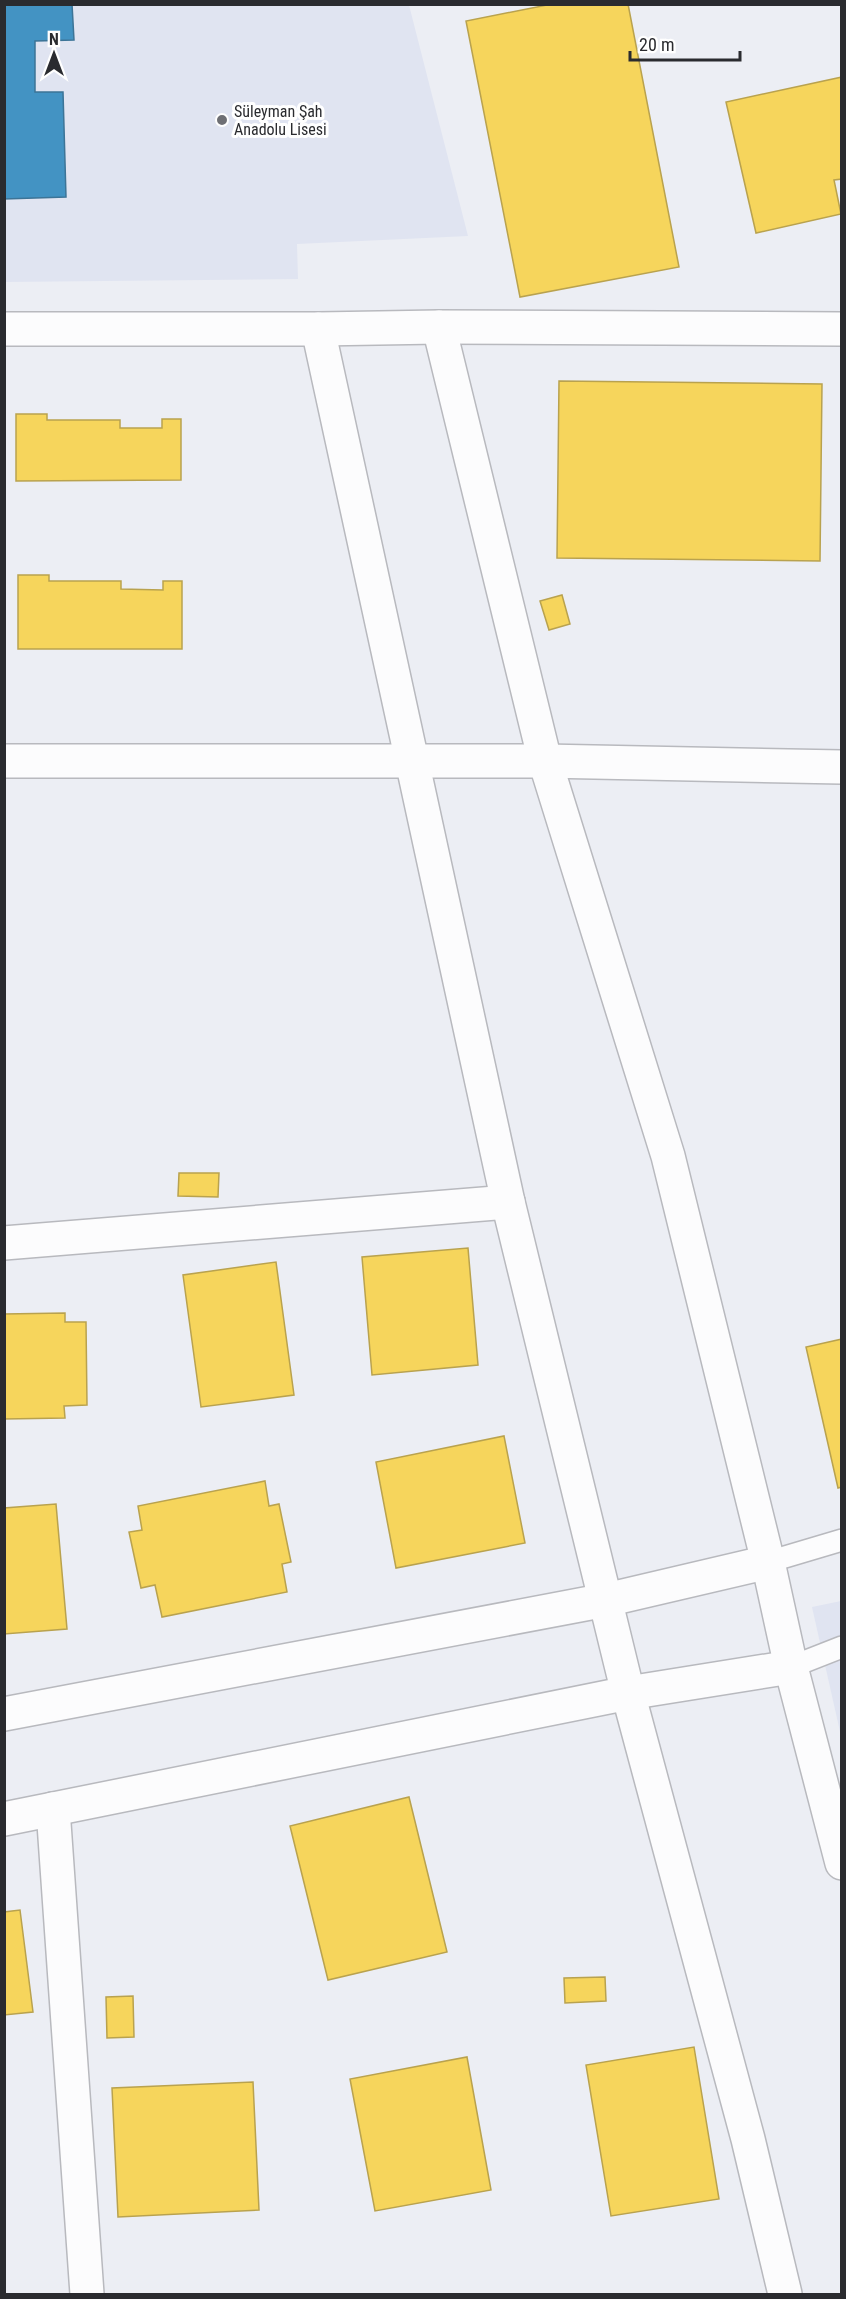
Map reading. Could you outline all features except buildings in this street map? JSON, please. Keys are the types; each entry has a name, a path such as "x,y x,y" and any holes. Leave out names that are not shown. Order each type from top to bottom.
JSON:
{"street":[{"path":"439,327 545,761 668,1156 768,1562 791,1667 842,1863"},
{"path":"4,329 439,327 842,329"},
{"path":"318,329 508,1202 628,1694 748,2139 784,2295"},
{"path":"4,761 411,760 842,767"},
{"path":"4,1243 508,1202"},
{"path":"4,1714 606,1600 768,1562"},
{"path":"4,1819 628,1694 791,1667"},
{"path":"53,1809 87,2295"}],"lane":[{"path":"768,1562 842,1540"},
{"path":"791,1667 842,1647"}],"shaded area":[{"name":"Süleyman Şah Anadolu Lisesi","path":"4,5 409,5 468,236 297,244 298,279 5,282"},
{"path":"841,1601 841,1736 812,1607"}],"place":[{"name":"Süleyman Şah Anadolu Lisesi","path":"222,120"}]}
